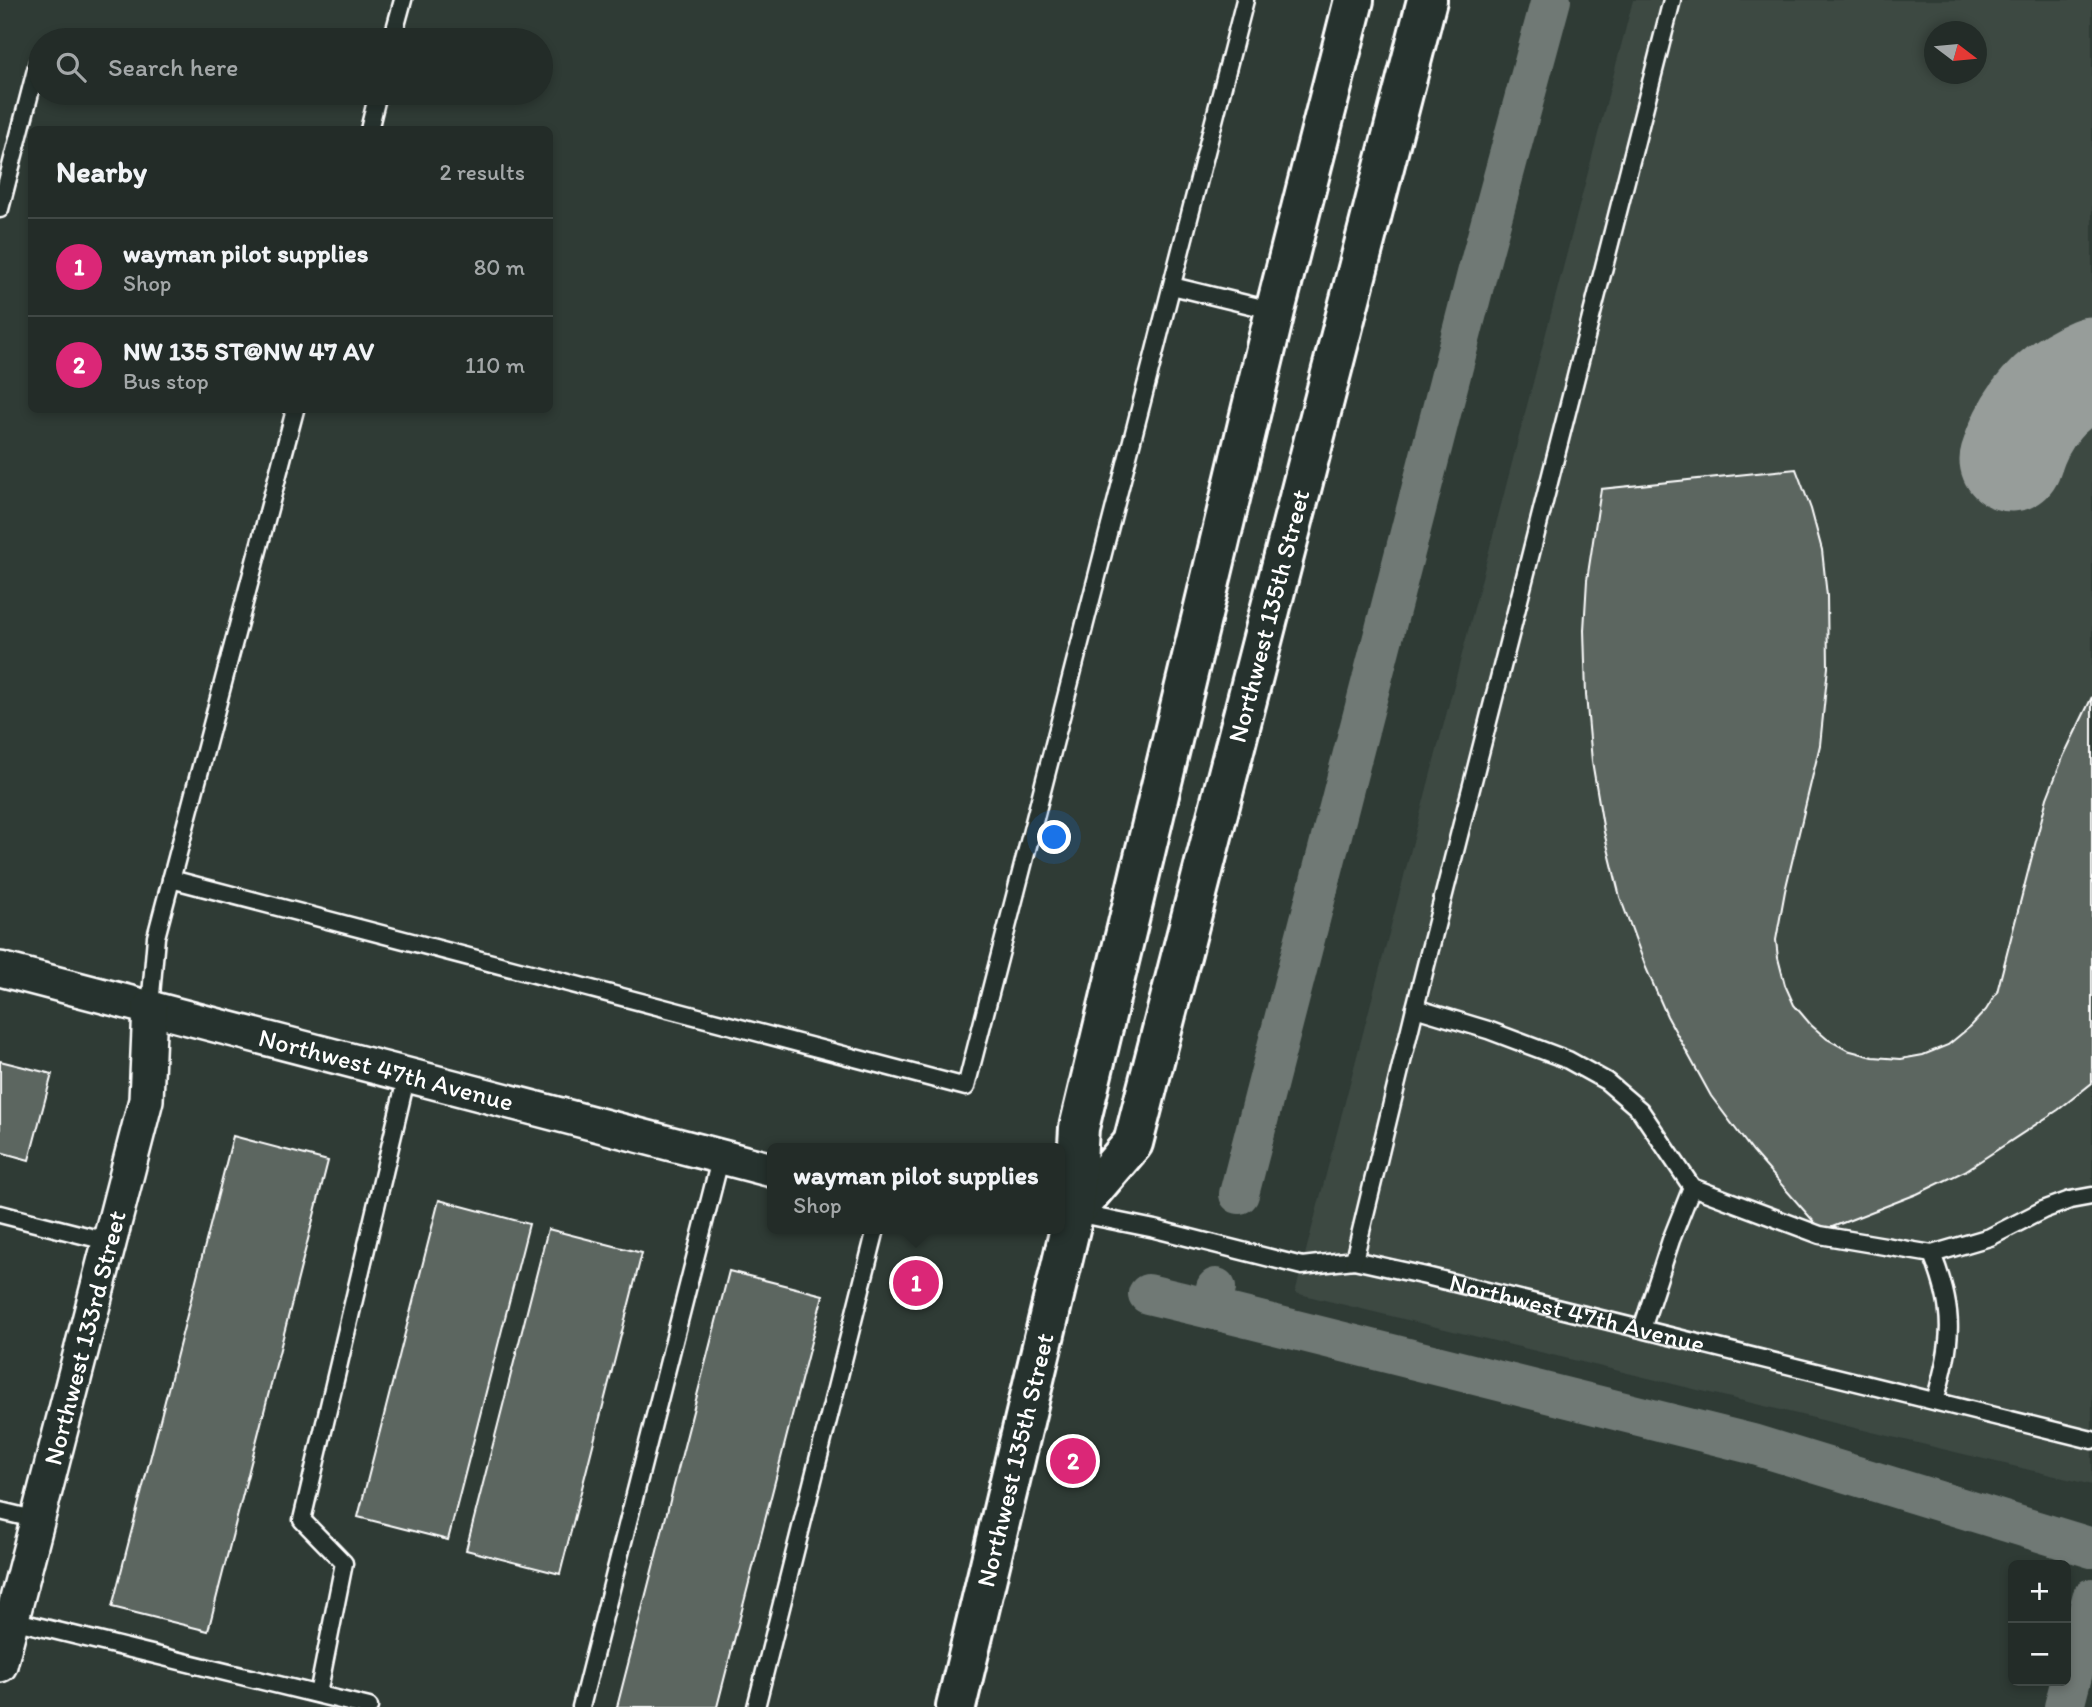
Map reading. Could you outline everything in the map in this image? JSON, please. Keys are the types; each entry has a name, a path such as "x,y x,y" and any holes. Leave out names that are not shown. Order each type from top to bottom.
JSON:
{"main road":[{"name":"Northwest 135th Street","path":"1067,1213 1079,1128 1275,311 1354,0"},
{"name":"Northwest 135th Street","path":"1067,1213 1133,1143 1427,0"},
{"name":"Northwest 135th Street","path":"956,1707 1062,1234"}],"street":[{"name":"Northwest 47th Avenue","path":"0,969 767,1169"},
{"name":"Northwest 133rd Street","path":"0,1665 146,1100 150,1007"}],"lane":[{"path":"395,28 403,0"},
{"path":"171,879 966,1087 1245,0"},
{"path":"1354,1260 1415,1008 1672,0"},
{"path":"0,209 28,101"},
{"path":"370,126 375,105"},
{"path":"1172,286 1275,311"},
{"path":"150,1007 156,937 294,413"},
{"path":"1415,1008 1488,1030 1568,1060 1606,1081 1640,1110 1692,1187 1820,1235 1932,1254 1990,1237 2043,1210 2070,1200 2092,1196"},
{"path":"318,1694 344,1563 302,1520 407,1075"},
{"path":"581,1707 721,1156"},
{"path":"1642,1329 1671,1240 1692,1187"},
{"name":"Northwest 47th Avenue","path":"1067,1213 1156,1229 1302,1266 1354,1260 2092,1440"},
{"path":"0,1214 110,1242"},
{"path":"756,1707 875,1234"},
{"path":"1932,1254 1942,1280 1950,1319 1947,1359 1935,1401"},
{"path":"0,1511 38,1520"},
{"path":"12,1620 369,1707"}],"shaded area":[{"path":"1633,0 2092,0 2092,1485 1295,1293"}],"building":[{"path":"1796,469 1822,550 1827,596 1828,667 1820,745 1776,940 1785,985 1794,1005 1827,1039 1847,1050 1873,1057 1901,1059 1923,1055 1948,1045 1986,1010 1997,992 2047,798 2092,697 2092,1083 2058,1110 1965,1171 1917,1194 1822,1231 1753,1152 1711,1096 1667,1016 1620,897 1604,832 1592,761 1586,695 1584,630 1587,580 1601,489"},
{"path":"0,1061 52,1074 29,1160 0,1152"},
{"path":"233,1136 328,1161 208,1631 112,1607"},
{"path":"439,1200 529,1224 448,1540 358,1517"},
{"path":"548,1229 642,1253 560,1574 466,1550"},
{"path":"729,1271 823,1295 717,1707 617,1707"}],"waterway":[{"path":"1239,1194 1478,270 1551,0"},
{"path":"1216,1288 1211,1309 1752,1444 2092,1548"},
{"path":"1148,1294 1211,1309"},
{"path":"2064,1707 2092,1598"}],"taxiway":[{"path":"2011,460 2023,430 2041,405 2063,384 2092,368"}],"place":[{"name":"wayman pilot supplies","path":"916,1283"},
{"name":"NW 135 ST@NW 47 AV","path":"1073,1461"}]}
